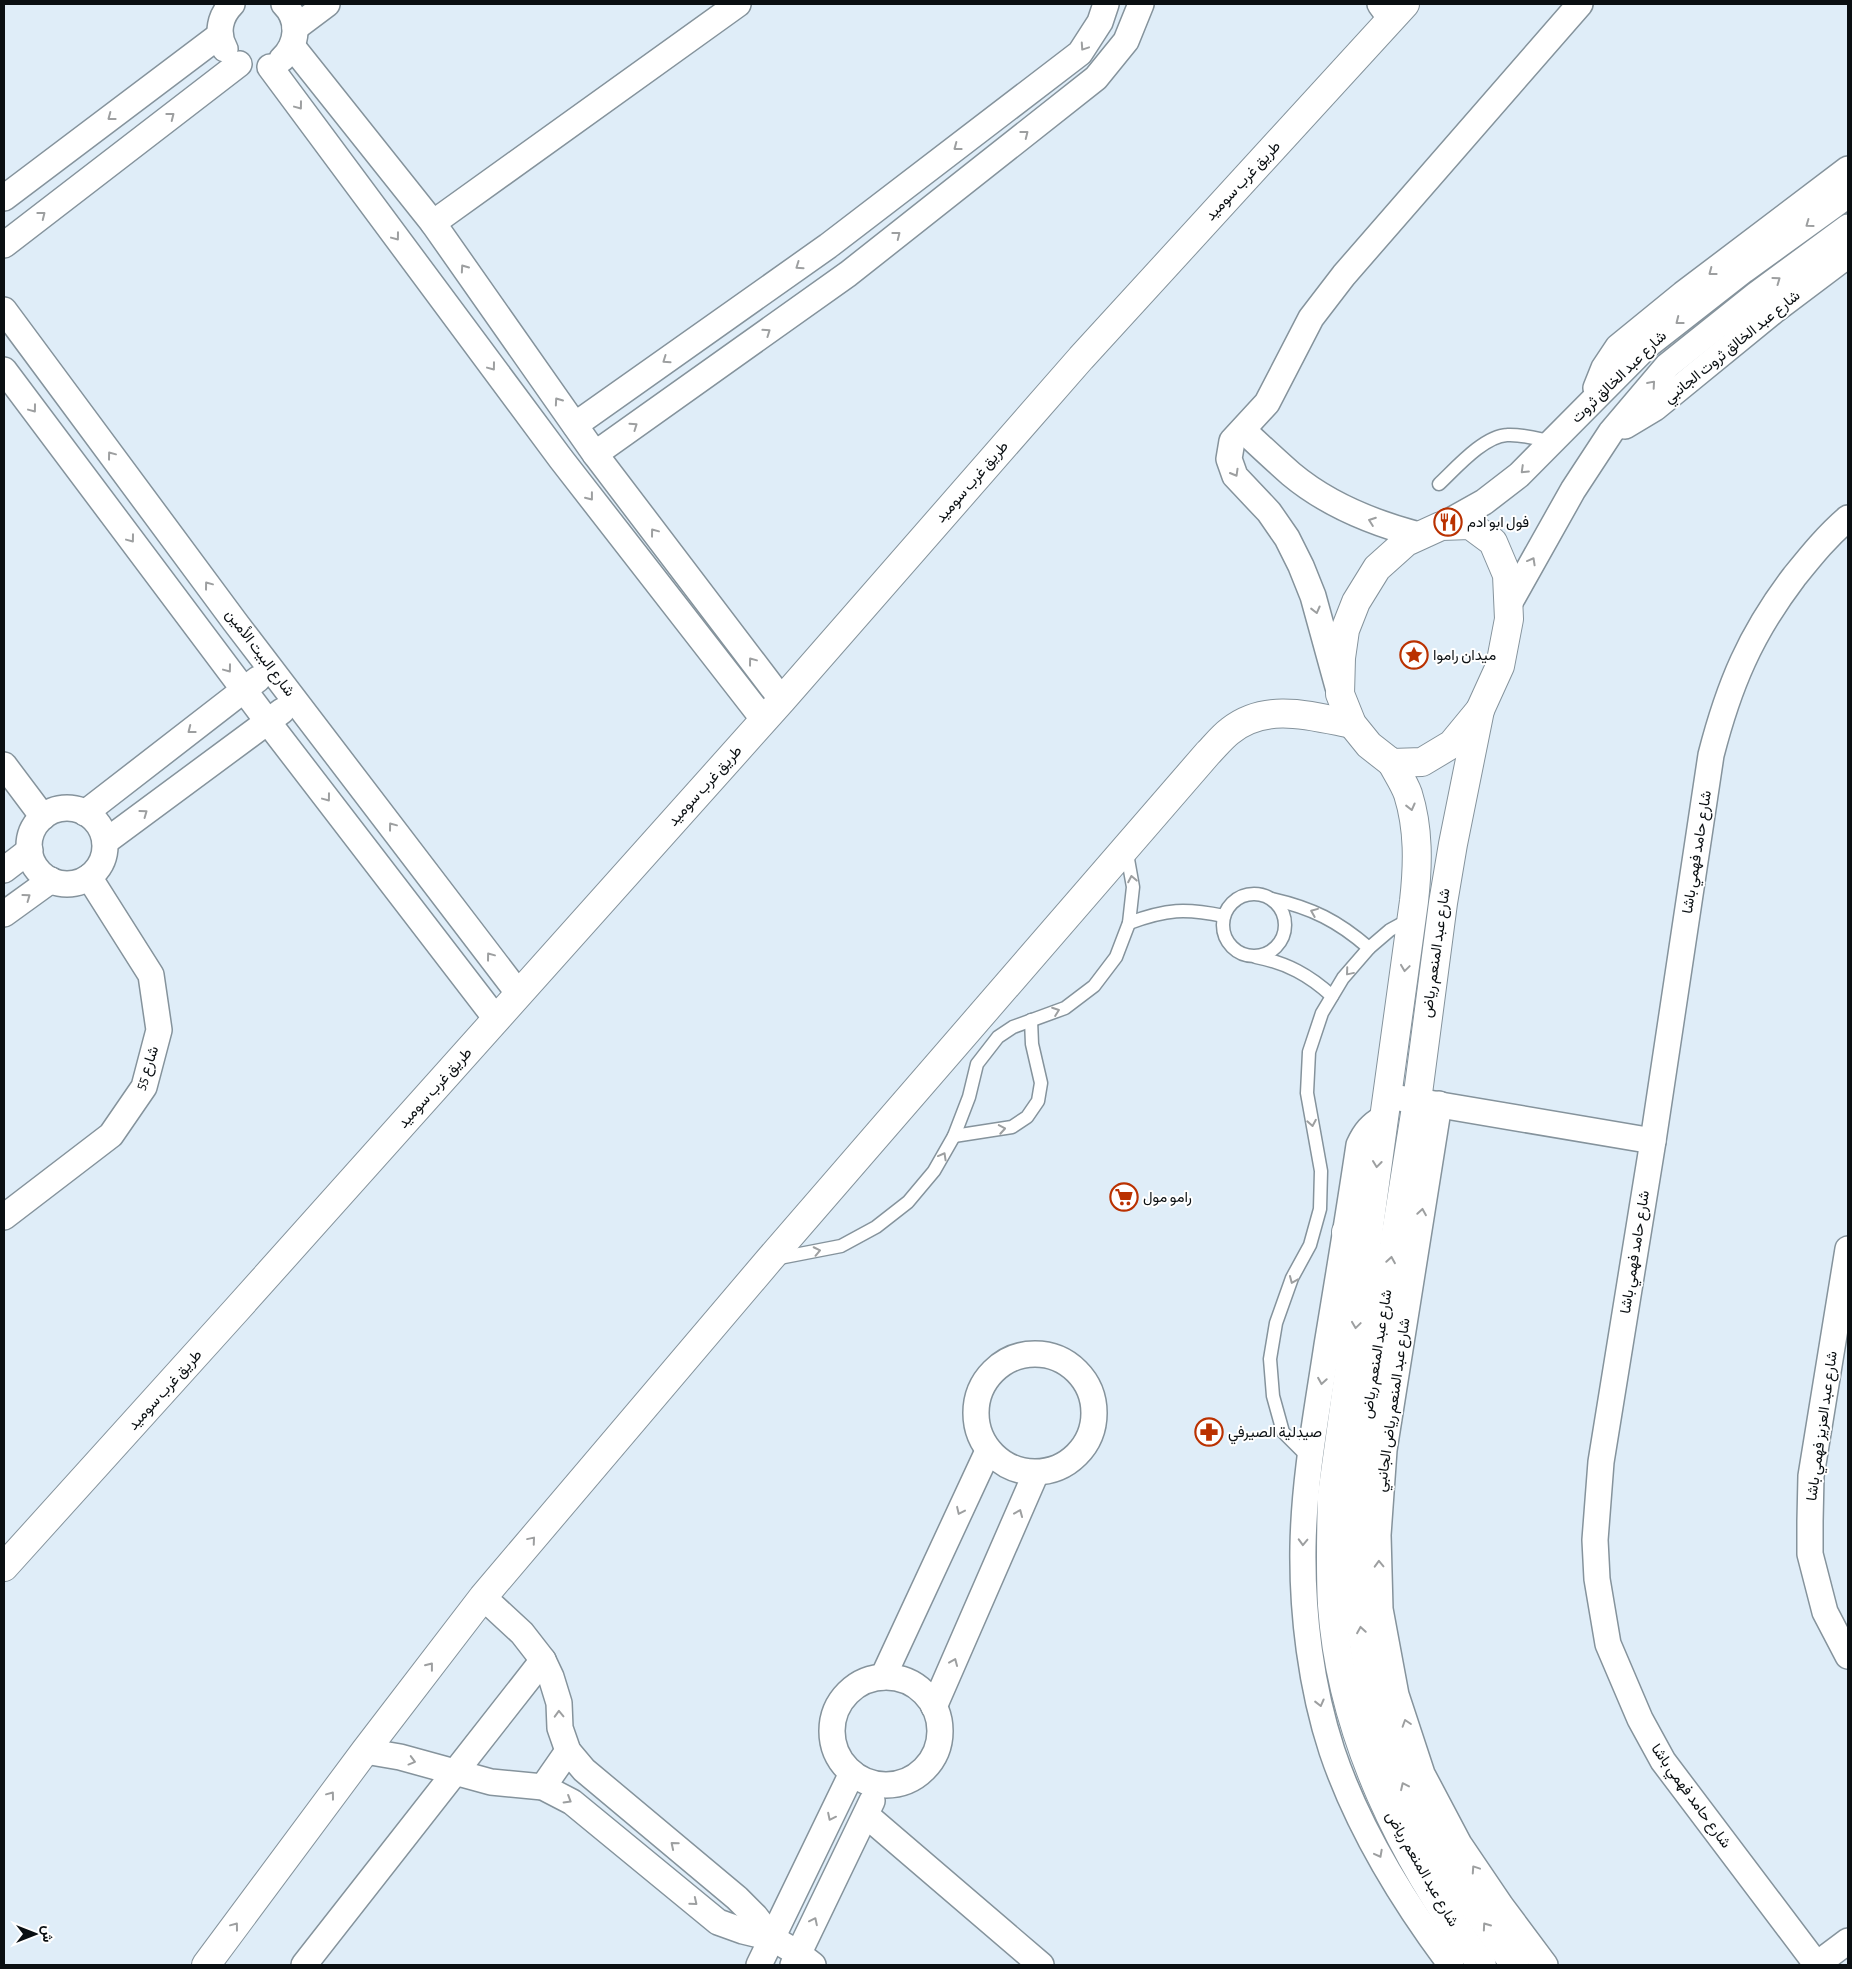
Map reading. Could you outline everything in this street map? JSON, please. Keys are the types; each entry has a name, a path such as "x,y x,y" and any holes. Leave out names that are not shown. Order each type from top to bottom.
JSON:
{"street":[{"path":"284,4 293,17 294,37 433,223 585,440 782,700"},
{"path":"223,14 223,46 230,56 239,64 254,68 270,67 283,59 294,37 327,4"},
{"path":"433,223 738,4"},
{"path":"562,459 828,246 1080,54 1100,22 1106,4"},
{"path":"585,440 848,274 1096,78 1126,40 1141,4"},
{"path":"1243,430 1292,475 1315,492 1365,518 1392,528 1430,530 1470,525 1493,542 1507,575 1509,604 1509,619 1500,666 1480,710 1452,744 1422,762 1392,763 1369,745 1352,724 1340,694 1312,596 1301,566 1287,538 1269,512 1235,476 1229,459 1230,450 1232,441 1267,403 1312,318 1344,275 1580,4"},
{"name":"طريق غرب سوميد","path":"4,1567 782,700 1081,358 1392,9"},
{"path":"4,198 223,14"},
{"path":"4,245 239,64"},
{"path":"270,67 562,459 764,720"},
{"path":"1585,408 1596,390 1604,368 1618,347 1683,294 1848,169"},
{"name":"شارع عبد الخالق ثروت","path":"1430,530 1484,502 1519,475 1648,345 1744,270 1848,195"},
{"name":"شارع عبد الخالق ثروت","path":"1509,604 1572,490 1611,432 1667,366 1757,294 1848,227"},
{"path":"828,246 848,274"},
{"name":"شارع عبد الخالق ثروت الجانبي","path":"1611,432 1634,422 1655,408 1775,310 1848,256"},
{"name":"شارع البيت الأمين","path":"4,310 272,669 519,994"},
{"path":"4,370 268,722 496,1020"},
{"name":"شارع حامد فهمي باشا","path":"1816,1965 1663,1761 1640,1719 1608,1644 1596,1579 1595,1540 1602,1462 1711,755 1722,713 1737,672 1756,633 1772,606 1812,554 1848,518"},
{"path":"1340,694 1345,630 1356,602 1377,568 1406,542 1430,530"},
{"path":"85,813 272,669"},
{"path":"105,842 268,722 296,699"},
{"name":"شارع عبد المنعم رياض","path":"1480,710 1443,903 1428,1103 1373,1448 1356,1527 1359,1614 1373,1700 1401,1781 1440,1859 1515,1965"},
{"path":"206,1965 365,1751 484,1597 769,1260 989,1026 1125,847 1208,753 1229,731 1252,718 1278,712 1301,714 1352,724"},
{"name":"شارع عبد المنعم رياض","path":"1392,763 1407,792 1416,826 1417,873 1385,1107 1357,1232 1332,1495 1332,1606 1349,1706 1380,1794 1405,1846 1441,1906 1482,1965"},
{"path":"4,765 43,817"},
{"path":"63,808 75,809 85,813 99,825 105,842 102,861 89,877 81,882 71,884 51,880 36,868 30,850 33,832 43,817 53,811 63,808"},
{"path":"4,870 30,850"},
{"name":"شارع 55","path":"4,1217 111,1135 144,1087 159,1030 151,975 89,877"},
{"path":"4,914 51,880"},
{"path":"1385,1107 1428,1103 1653,1141"},
{"path":"1357,1232 1310,1460 1303,1546 1305,1615 1315,1683 1332,1750 1357,1812 1386,1867 1451,1965"},
{"name":"شارع عبد العزيز فهمي باشا","path":"1848,1249 1811,1476 1810,1554 1825,1612 1848,1656"},
{"path":"1032,1353 1051,1355 1068,1363 1082,1376 1091,1392 1094,1411 1092,1430 1084,1447 1071,1461 1055,1470 1036,1473 1018,1471 1002,1463 988,1451 979,1435 975,1416 977,1397 985,1380 998,1366 1014,1356 1032,1353"},
{"name":"شارع عبد المنعم رياض الجانبي","path":"1373,1448 1380,1609 1396,1695 1422,1774 1459,1844 1500,1906 1545,1965"},
{"path":"883,1677 988,1451"},
{"path":"934,1707 1036,1473"},
{"path":"484,1597 522,1633 543,1660 551,1677 559,1703 560,1728 568,1751 584,1770 738,1898 756,1916 772,1938 801,1961 880,1785"},
{"path":"304,1965 543,1660"},
{"path":"883,1677 898,1678 913,1684 925,1694 934,1707 940,1722 940,1739 935,1755 926,1769 912,1779 897,1784 880,1785 865,1781 852,1773 840,1759 834,1742 833,1724 839,1706 850,1692 865,1682 883,1677"},
{"path":"365,1751 400,1757 490,1782 544,1786 572,1802 718,1922 743,1932 772,1938"},
{"path":"544,1786 568,1751"},
{"path":"759,1965 852,1773"},
{"path":"866,1815 1042,1965"},
{"path":"1816,1965 1848,1941"}],"lane":[{"path":"1439,484 1484,444 1498,436 1514,435 1553,442"},
{"path":"769,1260 841,1246 876,1227 908,1202 929,1177 954,1136 968,1097 989,1026 1013,1027 1064,1008 1094,986 1116,957 1129,923 1133,887 1125,847"},
{"path":"1254,957 1265,954 1275,948 1282,939 1285,928 1284,916 1279,906 1260,894 1249,894 1238,898 1230,905 1224,916 1223,927 1229,943 1242,954 1254,957 1276,961 1296,969 1315,981 1332,996"},
{"path":"1270,899 1298,905 1324,916 1348,930 1369,948"},
{"path":"1129,923 1154,914 1179,910 1224,916"},
{"path":"1310,1460 1283,1432 1273,1396 1270,1359 1276,1323 1292,1278 1310,1245 1320,1208 1321,1171 1306,1093 1309,1052 1322,1013 1343,978 1369,948 1390,930 1412,918"},
{"path":"954,1136 1012,1127 1028,1117 1038,1101 1040,1083 1032,1044 1031,1020"}],"place":[{"name":"فول ابو ادم","path":"1448,522"},
{"name":"ميدان راموا","path":"1414,655"},
{"name":"رامو مول","path":"1124,1197"},
{"name":"صيدلية الصيرفي","path":"1209,1432"}]}
